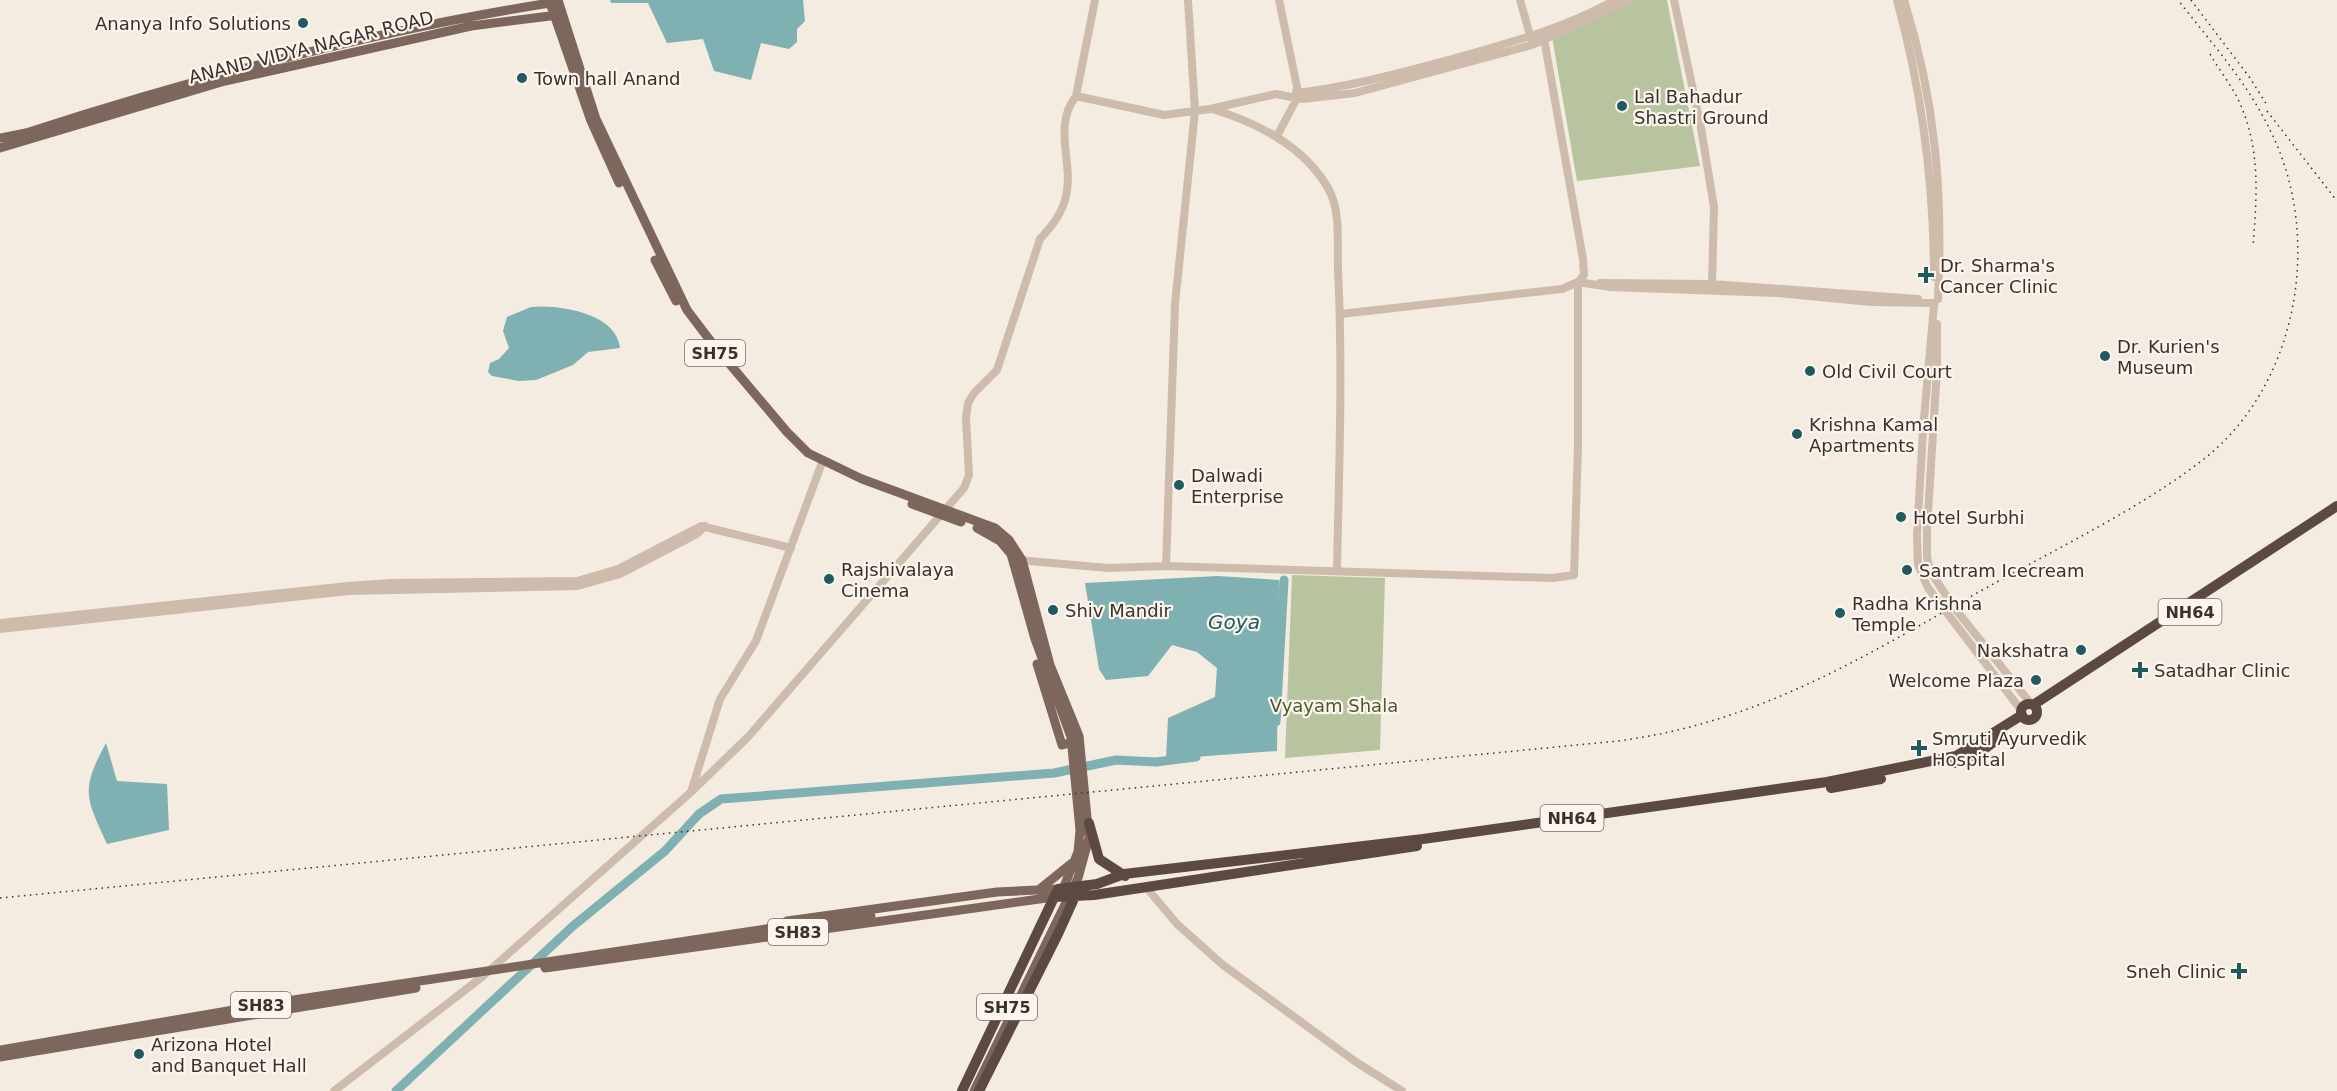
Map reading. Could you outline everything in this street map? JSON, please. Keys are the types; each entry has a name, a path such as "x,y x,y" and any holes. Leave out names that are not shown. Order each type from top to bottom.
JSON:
{"highway":[{"name":"NH64","path":"1056,893 1074,897 1146,887 1837,784 1957,763 1979,753 2028,711 2333,513"},
{"name":"NH64","path":"1056,893 1079,886 1097,884 1124,874 1372,845 1837,784"},
{"path":"1089,823 1100,859 1125,876 1146,877 1345,854 1365,851 1372,845"},
{"path":"979,1091 1079,886"},
{"path":"962,1091 1056,893"}],"main road":[{"name":"SH75","path":"554,1 598,138 665,282 682,312 788,441 807,458 986,531 1007,548 1016,562 1044,668 1069,717 1083,755 1089,838 1080,872 966,1091"},
{"name":"ANAND VIDYA NAGAR ROAD","path":"1,141 223,73 295,55 554,1"},
{"name":"ANAND VIDYA NAGAR ROAD","path":"1,141 225,81 471,26 559,15"},
{"path":"1016,562 1030,572 1053,664 1080,727 1083,740 1062,745 1013,580 1016,562"},
{"name":"SH75","path":"974,1091 1051,924 1076,859 1080,830 1079,807 1069,717"},
{"path":"779,927 815,925 1030,892 1044,887 1064,873 1076,859"},
{"name":"SH83","path":"541,966 779,927 788,921 998,892 1056,893"},
{"name":"SH83","path":"0,1050 486,974 1056,893"},
{"name":"SH83","path":"0,1057 208,1018"}],"street":[{"path":"334,1091 486,974 690,793 748,736 964,488 969,475 966,418 968,403 974,393 997,370 1040,239 1053,227 1067,194 1064,127 1067,107 1076,96 1095,0"},
{"path":"1166,566 1175,304 1195,111 1188,0"},
{"path":"1277,136 1296,95 1296,79 1279,0"},
{"path":"1520,0 1531,41"},
{"path":"1544,37 1615,0"},
{"path":"1076,96 1164,115 1210,109 1276,94 1329,97 1375,88 1544,37 1630,0"},
{"path":"1674,0 1701,128 1714,207 1712,287"},
{"path":"1897,0 1908,38 1929,156 1935,229 1937,369 1927,557 1930,572 2028,711"},
{"path":"1904,0 1916,37 1937,155 1941,229 1935,302"},
{"path":"1341,314 1562,289 1578,282 1584,275 1544,37"},
{"path":"1210,109 1235,116 1277,136 1300,157 1330,191 1336,212 1341,314 1337,570"},
{"path":"1578,282 1610,287 1712,287 1871,302 1935,302"},
{"path":"1016,562 1108,568 1166,566 1553,578 1574,575 1578,445 1578,282"},
{"path":"690,793 720,699 756,641 822,463"},
{"path":"0,623 348,586 391,583 577,581 618,569 694,528 705,526 791,548"},
{"path":"0,629 349,591 578,586 627,571 697,534 705,526"},
{"path":"1146,887 1178,924 1223,965 1356,1062 1402,1091"}],"green space":[{"path":"1622,0 1667,0 1700,166 1577,181 1552,37"},
{"name":"Vyayam Shala","path":"1292,575 1385,578 1380,750 1285,758"}],"water":[{"path":"610,0 803,0 805,21 797,29 797,42 789,49 761,43 751,80 714,71 703,39 667,43 648,3 611,3"},
{"path":"531,307 570,309 598,319 609,326 620,348 588,352 573,365 536,380 519,381 492,376 488,372 490,363 499,359 509,348 503,331 507,317"},
{"name":"Goya","path":"1218,576 1279,580 1277,751 1166,759 1168,718 1215,697 1217,668 1197,652 1172,645 1148,676 1106,680 1099,669 1085,583"},
{"path":"106,743 117,781 167,784 169,830 107,844 94,815 89,794 92,772"}],"waterway":[{"path":"1276,722 1284,580"},
{"path":"396,1091 573,926 665,851 699,814 721,799 1054,773 1116,760 1156,762 1196,757"}],"railway":[{"path":"0,898 1618,741 1670,732 1719,719 1765,702 1853,662 2152,495 2204,459 2237,427 2262,390 2281,349 2293,305 2298,260 2296,215 2286,171 2261,112 2227,62 2178,0"},
{"path":"2191,0 2250,78 2267,105"},
{"path":"2210,54 2237,97 2250,134 2256,170 2253,247"},
{"path":"2267,111 2337,201"}],"place":[{"name":"Ananya Info Solutions","path":"303,23"},
{"name":"Town hall Anand","path":"522,78"},
{"name":"Lal Bahadur Shastri Ground","path":"1622,106"},
{"name":"Dr. Sharma's Cancer Clinic","path":"1926,275"},
{"name":"Dr. Kurien's Museum","path":"2105,356"},
{"name":"Old Civil Court","path":"1810,371"},
{"name":"Krishna Kamal Apartments","path":"1797,434"},
{"name":"Dalwadi Enterprise","path":"1179,485"},
{"name":"Hotel Surbhi","path":"1901,517"},
{"name":"Santram Icecream","path":"1907,570"},
{"name":"Rajshivalaya Cinema","path":"829,579"},
{"name":"Shiv Mandir","path":"1053,610"},
{"name":"Radha Krishna Temple","path":"1840,613"},
{"name":"Nakshatra","path":"2081,650"},
{"name":"Satadhar Clinic","path":"2140,670"},
{"name":"Welcome Plaza","path":"2036,680"},
{"name":"Smruti Ayurvedik Hospital","path":"1919,748"},
{"name":"Sneh Clinic","path":"2239,971"},
{"name":"Arizona Hotel and Banquet Hall","path":"139,1054"}]}
